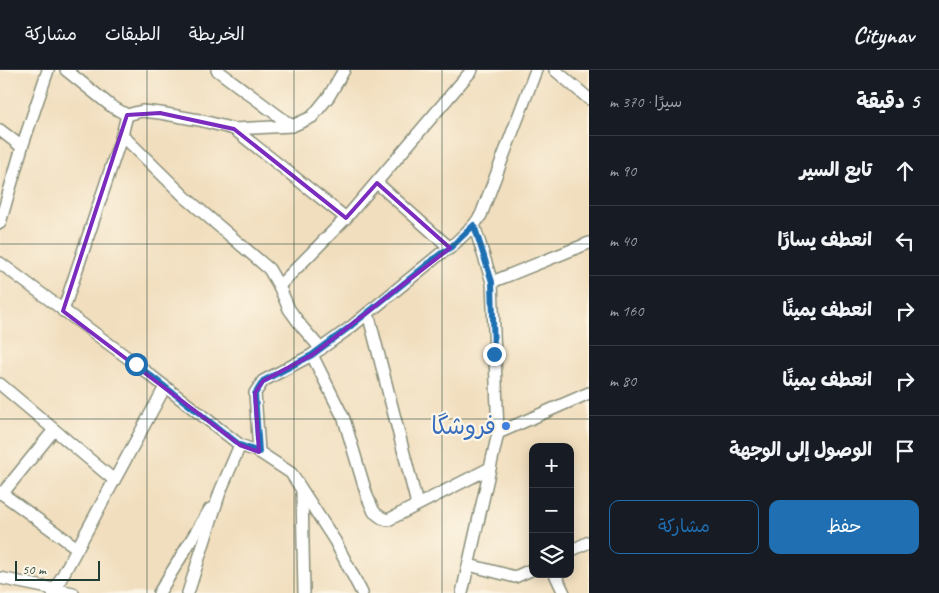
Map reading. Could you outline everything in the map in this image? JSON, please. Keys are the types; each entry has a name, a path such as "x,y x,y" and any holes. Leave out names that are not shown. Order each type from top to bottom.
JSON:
{"street":[{"path":"0,223 22,147 48,70"},
{"path":"66,70 111,106 127,115 142,111 199,120 234,129 292,126 312,117 329,96 344,70"},
{"path":"218,70 292,126"},
{"path":"279,286 346,218 472,70"},
{"path":"259,452 255,394 263,381 317,352 450,248 474,225 481,215 536,70"},
{"path":"555,70 589,99"},
{"path":"63,310 127,115"},
{"path":"234,129 346,218"},
{"path":"0,130 22,147"},
{"path":"122,135 185,197 269,270 279,286 289,309 317,352 344,419 367,496 374,512 388,520 490,468"},
{"path":"377,182 450,248"},
{"path":"462,593 498,433 492,282 474,225"},
{"path":"492,282 589,243"},
{"path":"0,262 240,445 259,452 291,473 335,541 362,593"},
{"path":"368,313 417,504"},
{"path":"0,384 114,480"},
{"path":"54,592 165,388"},
{"path":"498,433 589,393"},
{"path":"54,430 1,493 77,548"},
{"path":"188,593 220,492 240,445"},
{"path":"159,593 220,492"},
{"path":"302,492 304,593"},
{"path":"574,549 589,542"},
{"path":"469,565 515,577 529,571"},
{"path":"0,578 54,592 73,593"},
{"path":"557,578 564,593"}],"highlighted area":[{"path":"160,113 234,129 346,218 377,183 450,248 312,355 263,381 255,393 259,452 240,445 63,311 127,115"}],"place":[{"name":"فروشگا","path":"506,426"}],"route":[{"path":"136,364 240,445 259,452 255,394 263,381 312,355 450,248 474,225 492,282 494,354"}]}
